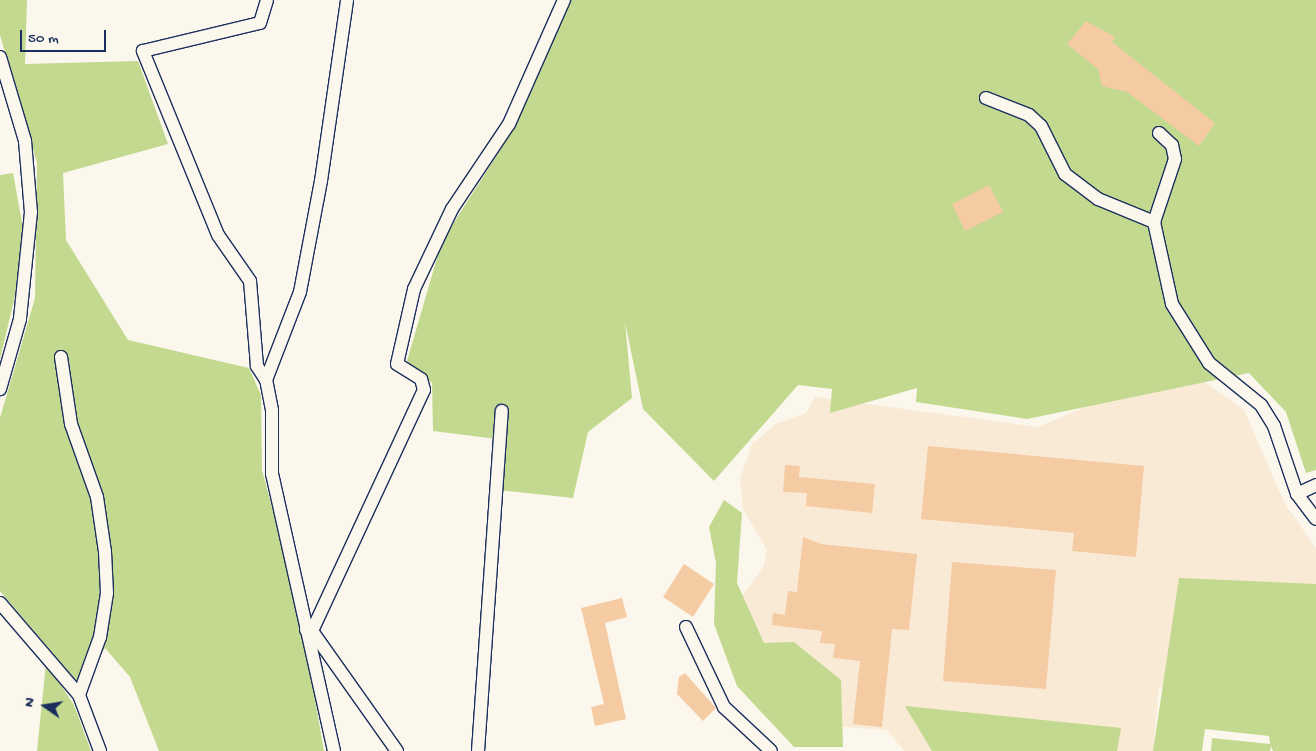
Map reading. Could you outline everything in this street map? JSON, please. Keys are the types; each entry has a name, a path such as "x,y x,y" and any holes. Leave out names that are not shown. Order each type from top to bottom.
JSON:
{"street":[{"path":"267,0 260,23 144,51 218,235 250,281 257,366 266,380 272,410 272,474 309,631 334,751"},
{"path":"266,380 300,292 347,0"},
{"path":"309,631 424,390 421,379 397,364 414,289 452,209 509,124 564,0"},
{"path":"0,57 25,141 31,212 20,319 0,389"},
{"path":"986,98 1029,115 1040,126 1066,174 1098,199 1154,222"},
{"path":"1159,133 1172,145 1175,159 1154,222 1172,304 1209,362 1261,405 1274,426 1297,494 1316,519"},
{"path":"61,357 71,424 97,497 105,552 107,593 100,637 79,695"},
{"path":"478,751 502,411"},
{"path":"1297,494 1316,485"},
{"path":"0,603 79,695 100,751"},
{"path":"686,627 724,708 771,751"},
{"path":"309,631 397,751"}],"shaded area":[{"path":"1182,366 1244,410 1285,504 1316,548 1316,671 1262,694 1159,687 1153,751 904,751 887,730 831,726 735,647 736,604 764,566 767,550 743,509 740,479 752,444 776,424 806,413 815,397 1038,427"}],"green space":[{"path":"0,0 27,0 25,64 138,61 168,144 63,173 66,240 128,340 249,368 261,395 262,470 299,608 324,751 159,751 130,677 105,648 80,685 0,591 0,418 35,298 37,163 0,35"},
{"path":"571,0 1316,0 1316,470 1306,473 1286,412 1249,373 1027,419 916,402 917,388 830,413 832,389 798,385 714,481 643,409 625,322 632,398 588,432 573,498 498,490 505,440 433,431 432,383 407,361 442,241 515,127"},
{"path":"13,173 23,228 15,296 0,359 0,175"},
{"path":"724,500 742,513 737,583 764,643 794,642 841,680 843,747 794,747 737,686 714,624 716,563 709,527"},
{"path":"1179,578 1316,584 1316,751 1273,751 1271,746 1270,751 1211,751 1212,738 1270,744 1269,736 1205,729 1202,751 1153,751"},
{"path":"46,663 74,705 91,751 37,751"},
{"path":"905,706 1121,728 1117,751 932,751"}],"building":[{"path":"1086,21 1115,37 1112,42 1215,123 1199,146 1127,92 1102,86 1098,69 1067,44"},
{"path":"989,185 1003,212 965,231 952,204"},
{"path":"928,446 1144,466 1136,557 1072,551 1074,533 921,519"},
{"path":"785,465 800,466 799,477 875,484 872,513 806,506 807,493 783,492"},
{"path":"803,537 821,544 917,554 909,630 892,629 882,727 853,724 860,661 833,658 835,644 820,643 822,631 772,625 773,613 785,615 788,591 797,592"},
{"path":"952,562 1056,570 1046,689 943,681"},
{"path":"684,564 714,584 693,617 663,597"},
{"path":"622,598 627,617 605,623 626,719 595,726 591,707 604,704 581,608"},
{"path":"685,673 716,708 703,721 677,694 679,677"}]}
